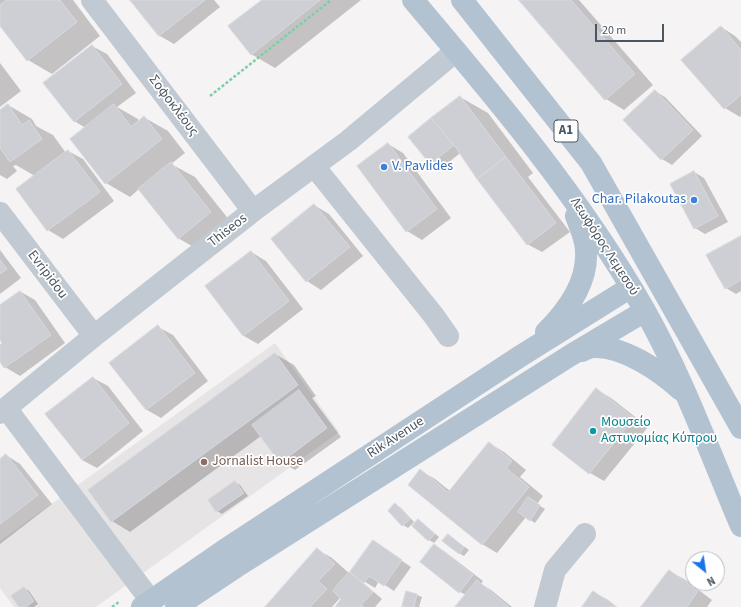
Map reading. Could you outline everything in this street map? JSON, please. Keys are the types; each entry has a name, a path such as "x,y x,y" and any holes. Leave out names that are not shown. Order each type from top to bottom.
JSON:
{"main road":[{"name":"Λεωφόρος Λεμεσού","path":"413,0 561,182 631,287 677,374 741,526"},
{"name":"Λεωφόρος Λεμεσού","path":"462,0 590,162 741,428"},
{"path":"519,357 555,322 566,309 578,290 585,267 586,251 581,230 561,182"},
{"name":"Rik Avenue","path":"146,604 223,551 519,357 631,287"},
{"name":"Rik Avenue","path":"176,607 236,567 571,355 645,311"},
{"path":"571,355 593,347 610,348 652,367 666,376 685,394"}],"street":[{"name":"Σοφοκλέους","path":"92,0 254,211"},
{"name":"Thiseos","path":"3,411 94,336 254,211 348,141 456,51"},
{"path":"314,166 434,316 448,336"},
{"name":"Evripidou","path":"0,213 94,336"},
{"name":"Rik Avenue","path":"631,287 653,274"},
{"name":"Rik Avenue","path":"645,311 666,298"},
{"path":"3,411 69,492 146,604"},
{"path":"545,607 555,570 585,534"}],"path":[{"path":"210,96 331,0"}],"shaded area":[{"name":"Jornalist House","path":"275,343 339,432 96,607 14,607 0,588 0,541"}],"building":[{"path":"7,0 60,0 77,22 27,61 0,26 0,5"},
{"path":"130,0 205,0 159,36"},
{"path":"262,0 320,0 251,55 228,26"},
{"path":"519,0 571,0 635,74 605,100"},
{"path":"721,26 741,50 741,95 724,109 681,60"},
{"path":"92,45 122,84 74,122 43,83"},
{"path":"655,90 693,130 661,160 623,120"},
{"path":"460,96 506,157 477,179 454,145 431,118"},
{"path":"8,104 22,125 29,120 42,139 10,162 0,148 0,110"},
{"path":"114,104 131,127 144,116 162,139 105,184 70,139"},
{"path":"431,118 454,145 430,164 408,137"},
{"path":"388,143 437,209 406,232 357,166"},
{"path":"68,150 100,192 47,231 16,189"},
{"path":"506,157 556,223 527,245 477,179"},
{"path":"171,162 211,212 178,239 138,189"},
{"name":"Char. Pilakoutas","path":"694,171 718,216 694,229 670,184"},
{"path":"314,204 350,247 306,282 271,239"},
{"path":"741,236 741,280 725,289 706,255"},
{"path":"251,251 289,301 243,336 205,286"},
{"path":"0,260 7,269 0,274"},
{"path":"20,291 51,335 4,368 0,362 0,345 2,343 0,340 0,305"},
{"path":"158,325 195,373 146,410 109,363"},
{"path":"275,353 298,385 111,522 88,490"},
{"path":"93,377 129,423 82,460 45,414"},
{"name":"Μουσείο Αστυνομίας Κύπρου","path":"596,388 634,418 589,474 552,445"},
{"path":"299,390 327,428 280,463 252,425"},
{"path":"489,442 512,461 506,468 529,487 482,545 408,485 420,469 448,492"},
{"path":"6,454 38,495 0,524 0,459"},
{"path":"235,481 244,493 216,512 208,500"},
{"path":"528,497 540,505 530,521 518,512"},
{"path":"395,503 410,519 402,526 388,511"},
{"path":"418,519 435,534 428,541 412,526"},
{"path":"448,534 464,547 459,554 442,541"},
{"path":"373,540 402,560 384,586 369,576 364,583 350,572"},
{"path":"434,544 473,575 459,593 420,562"},
{"path":"317,548 335,564 318,581 327,589 310,607 265,607"},
{"path":"669,570 685,582 685,591 698,591 687,607 641,607"},
{"path":"349,572 373,592 361,605 364,607 335,607 341,599 333,591"},
{"path":"477,580 509,607 455,607"},
{"path":"24,587 34,601 26,607 19,607 11,596"},
{"path":"406,591 417,594 414,607 402,607"},
{"path":"593,591 616,607 582,607"}],"place":[{"name":"V. Pavlides","path":"384,167"},
{"name":"Char. Pilakoutas","path":"694,200"},
{"name":"Μουσείο Αστυνομίας Κύπρου","path":"593,431"},
{"name":"Jornalist House","path":"204,462"}]}
